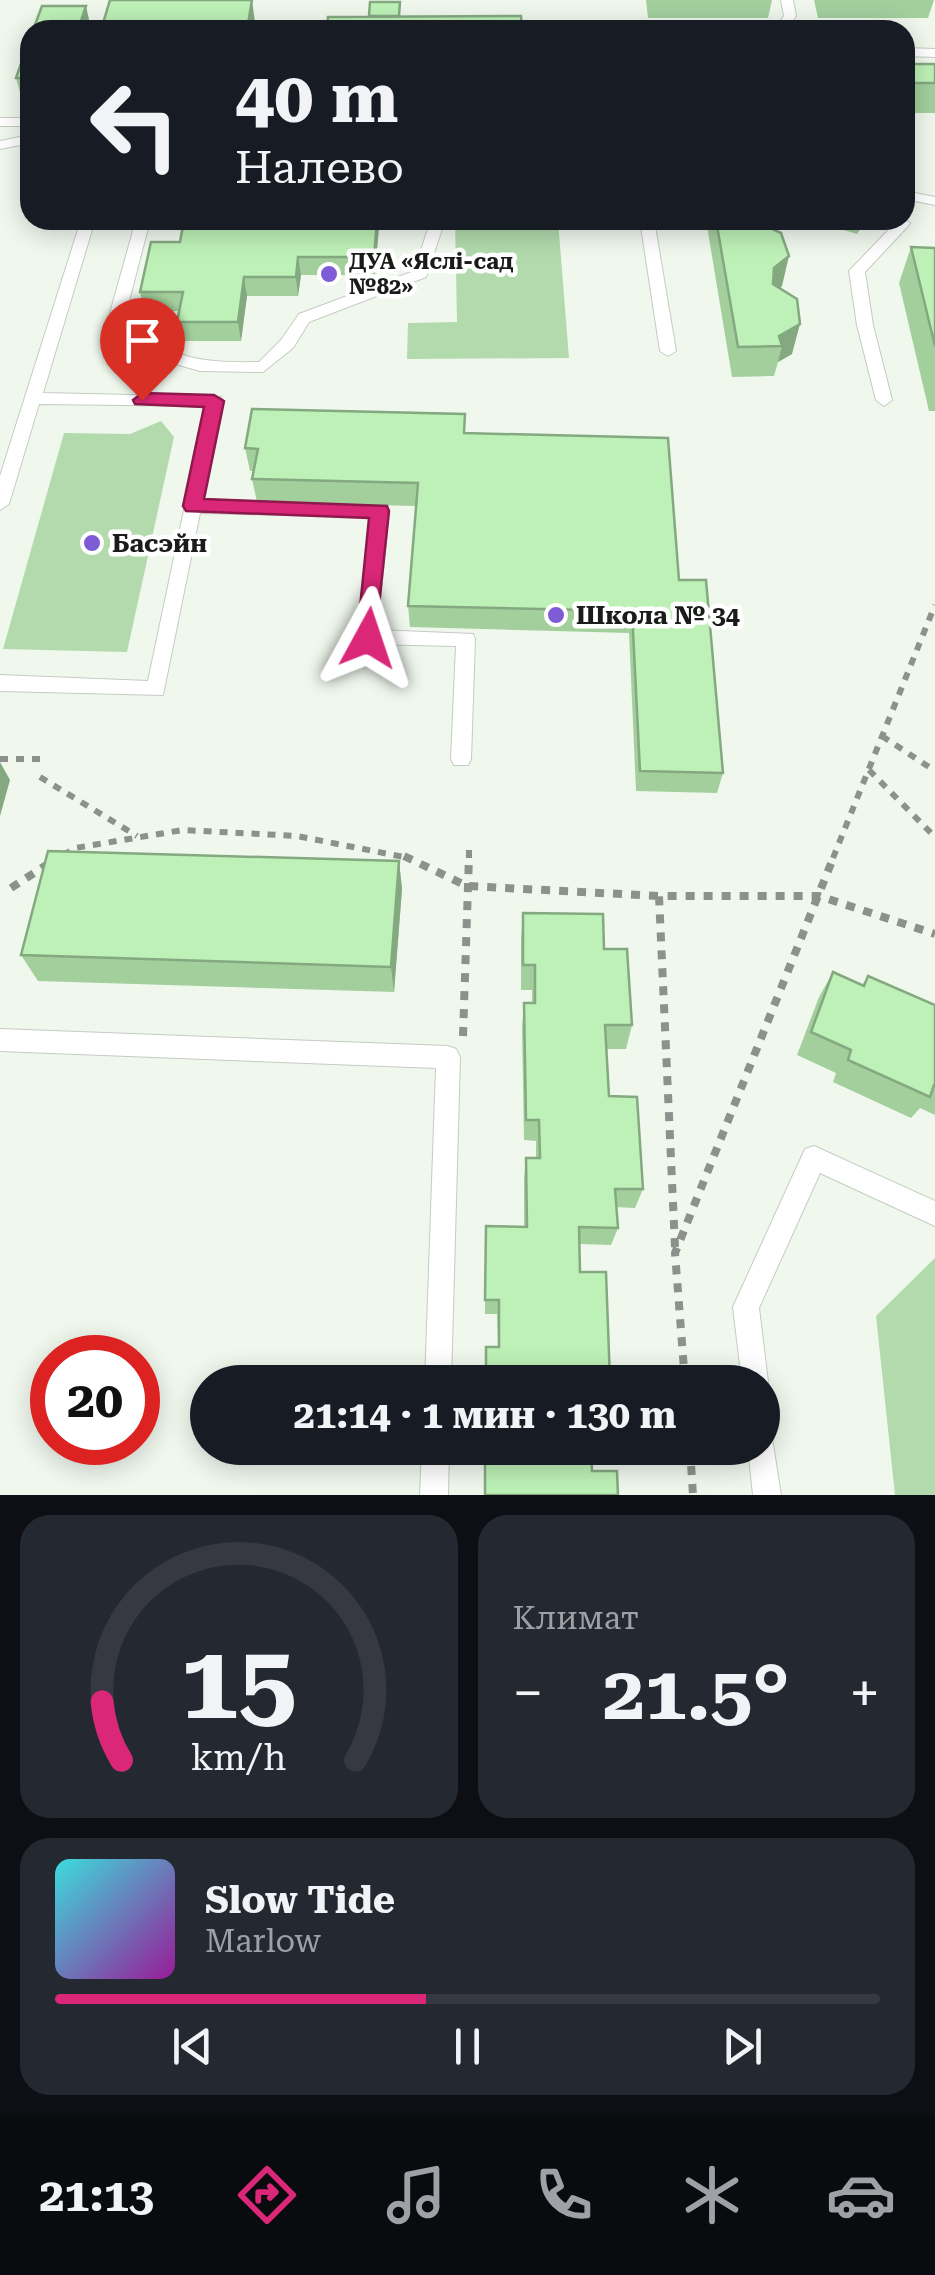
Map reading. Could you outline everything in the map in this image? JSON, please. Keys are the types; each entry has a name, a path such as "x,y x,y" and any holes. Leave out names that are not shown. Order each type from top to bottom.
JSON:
{"lane":[{"path":"0,504 85,230"},
{"path":"139,230 118,313 132,336 181,364 222,368 263,367 287,344 304,318 421,274 435,230"},
{"path":"649,230 668,351"},
{"path":"884,400 865,325 857,272 896,230"},
{"path":"0,683 156,689 214,401 33,398"},
{"path":"193,506 380,511 368,638 466,639 461,759"},
{"path":"0,1040 448,1058 439,1365"},
{"path":"752,1365 746,1307 814,1158 935,1214"},
{"path":"434,1495 435,1465"},
{"path":"764,1465 767,1495"}],"path":[{"path":"675,1253 935,606"},
{"path":"882,736 933,769"},
{"path":"0,759 45,759"},
{"path":"869,770 935,837"},
{"path":"40,777 138,837"},
{"path":"11,888 75,848 183,830 296,836 403,855 468,886 659,896 819,896 935,934"},
{"path":"659,896 684,1365"},
{"path":"691,1465 693,1495"}],"green space":[{"path":"455,230 559,230 569,358 407,359 408,323 457,322"},
{"name":"Басэйн","path":"161,421 174,437 127,652 3,649 64,433 130,434"},
{"path":"935,1258 935,1495 895,1495 876,1316"}],"building":[{"path":"110,0 252,0 249,20 104,20"},
{"path":"370,2 400,2 399,16 369,16"},
{"path":"42,6 86,6 81,20 37,20"},
{"path":"521,16 521,20 328,20"},
{"path":"915,64 935,64 935,83 915,83"},
{"name":"ДУА «Яслі-сад №82»","path":"182,230 376,230 374,257 298,257 296,277 244,277 238,322 177,322 183,292 140,292 151,242 180,242"},
{"path":"718,230 774,230 781,233 789,256 774,268 773,284 797,299 800,324 779,336 782,346 738,347"},
{"path":"911,247 935,248 935,346"},
{"name":"Школа № 34","path":"252,409 465,414 464,433 668,438 679,580 706,580 723,773 640,771 632,611 408,606 418,483 252,479 258,449 245,448"},
{"path":"48,851 399,861 391,967 21,955"},
{"path":"523,913 603,914 604,949 627,949 632,1025 605,1025 609,1096 637,1097 643,1189 615,1189 618,1228 579,1227 580,1272 606,1272 609,1365 486,1365 486,1347 499,1347 499,1300 485,1300 486,1226 527,1227 526,1158 540,1158 539,1120 526,1120 524,1003 535,1003 535,965 523,965"},
{"path":"833,972 864,986 868,976 935,1005 935,1085 930,1097 848,1060 851,1050 811,1032"},
{"path":"485,1465 592,1465 592,1471 617,1471 618,1495 485,1495"}],"place":[{"name":"ДУА «Яслі-сад №82»","path":"329,274"},
{"name":"Басэйн","path":"92,543"},
{"name":"Школа № 34","path":"556,615"}],"route":[{"path":"142,400 214,401 193,506 380,511 368,638"}]}
